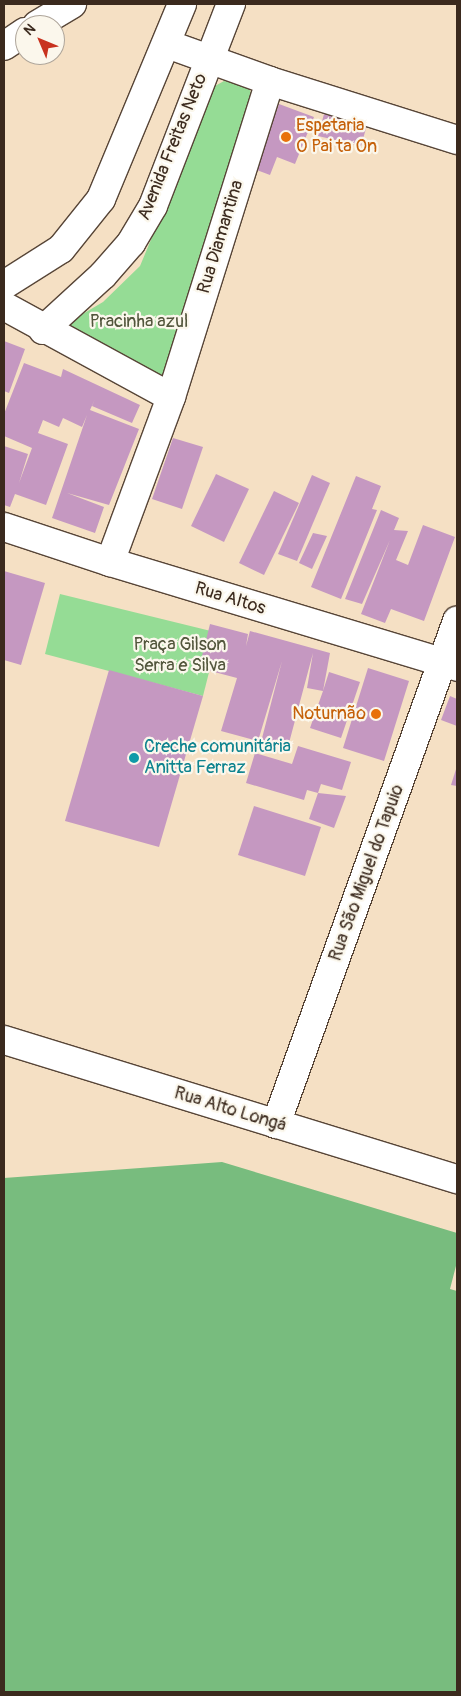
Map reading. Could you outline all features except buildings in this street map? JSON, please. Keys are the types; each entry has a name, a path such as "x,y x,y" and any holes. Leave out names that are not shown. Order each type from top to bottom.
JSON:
{"street":[{"path":"54,15 72,4"},
{"path":"4,284 61,249 90,216 101,199 182,4"},
{"name":"Avenida Freitas Neto","path":"43,330 103,275 131,243 153,206 231,4"},
{"path":"4,46 15,39"},
{"path":"167,44 210,57 270,81 457,140"},
{"name":"Rua Diamantina","path":"110,562 171,397 270,81"},
{"path":"4,306 43,330 171,397"},
{"name":"Rua Altos","path":"4,527 110,562 451,665"},
{"name":"Rua São Miguel do Tapuio","path":"276,1124 451,665 457,622"},
{"name":"Rua Alto Longá","path":"4,1040 457,1179"}],"green space":[{"name":"Pracinha azul","path":"224,81 248,85 255,104 161,380 64,325 103,302 140,266 215,86"},
{"name":"Praça Gilson Serra e Silva","path":"60,594 219,633 203,696 45,654"},
{"path":"222,1162 457,1233 457,1262 450,1289 457,1291 457,1692 4,1692 4,1178"}],"place":[{"name":"Espetaria O Pai ta On","path":"286,137"},
{"name":"Noturnão","path":"376,714"},
{"name":"Creche comunitária Anitta Ferraz","path":"134,758"}]}
